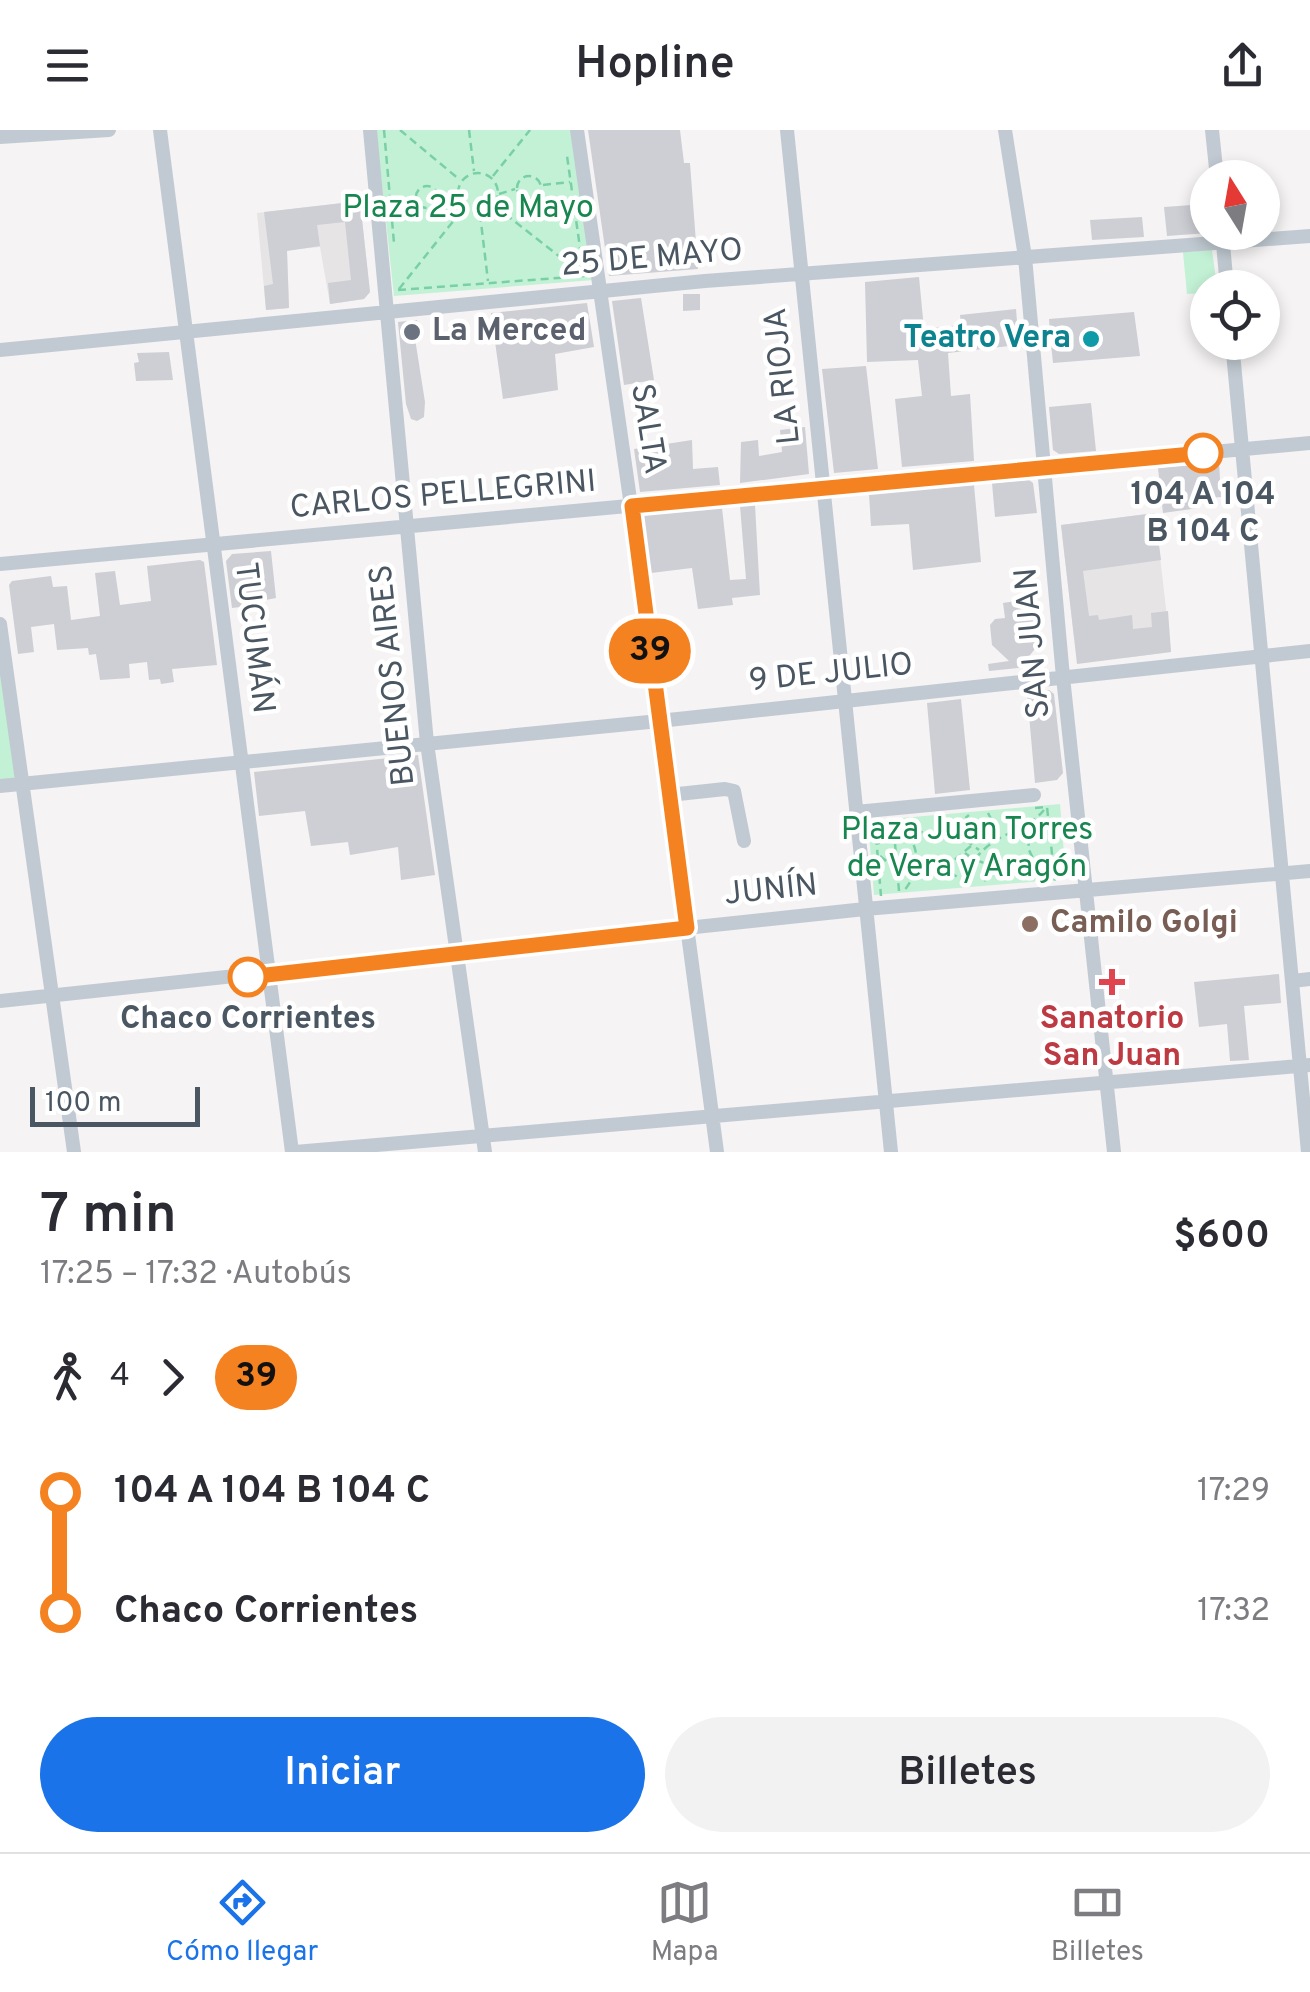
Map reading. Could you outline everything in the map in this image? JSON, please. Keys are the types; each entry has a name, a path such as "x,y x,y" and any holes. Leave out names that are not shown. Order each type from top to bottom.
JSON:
{"street":[{"path":"0,137 109,130"},
{"name":"TUCUMÁN","path":"160,130 294,1152"},
{"name":"BUENOS AIRES","path":"370,130 427,743 484,1144"},
{"name":"SALTA","path":"577,130 632,506 718,1152"},
{"name":"LA RIOJA","path":"787,130 891,1152"},
{"name":"SAN JUAN","path":"1006,130 1025,257 1114,1152"},
{"path":"1212,130 1215,160"},
{"name":"25 DE MAYO","path":"1280,237 1310,236"},
{"name":"25 DE MAYO","path":"0,350 598,292 1190,241"},
{"path":"1234,360 1292,981 1305,1065 1308,1152"},
{"name":"CARLOS PELLEGRINI","path":"0,564 1310,442"},
{"path":"0,624 74,1152"},
{"name":"9 DE JULIO","path":"0,786 1310,651"},
{"path":"669,795 734,791 744,841"},
{"path":"856,812 1030,802"},
{"name":"JUNÍN","path":"0,1001 865,908 1310,871"},
{"path":"1292,981 1310,979"},
{"path":"294,1152 484,1144 713,1116 1108,1085 1305,1065"}],"path":[{"path":"384,130 395,255"},
{"path":"400,130 462,180"},
{"path":"469,130 474,172"},
{"path":"492,178 530,130"},
{"path":"566,148 584,276"},
{"path":"474,172 462,180 458,197 464,208 480,213 494,206 498,194 492,178"},
{"path":"474,172 492,178"},
{"path":"498,194 516,188 526,176 534,176 542,186"},
{"path":"542,186 570,182"},
{"path":"416,200 419,190 426,186 439,196"},
{"path":"516,188 522,198 530,200 538,197 542,186"},
{"path":"416,200 420,206 431,208 439,196"},
{"path":"439,196 458,197"},
{"path":"391,201 416,200"},
{"path":"494,206 584,276"},
{"path":"398,290 464,208"},
{"path":"480,213 488,284"},
{"path":"396,272 398,290"},
{"path":"398,290 584,276"},
{"path":"1030,802 1047,808"},
{"path":"1042,876 1028,848 1028,833 1047,808"},
{"path":"965,852 974,860 1029,869 1055,886 1047,808"},
{"path":"987,812 1000,836"},
{"path":"939,836 960,825 970,814 951,815"},
{"path":"895,821 912,818"},
{"path":"974,860 1000,836 1036,820"},
{"path":"895,821 922,834 957,837 981,851"},
{"path":"895,821 899,897 913,880 944,868 965,852 972,845 975,831"},
{"path":"895,821 916,846 913,880"},
{"path":"875,822 882,907"},
{"path":"877,845 893,828"},
{"path":"985,830 1000,836"},
{"path":"878,854 898,871"},
{"path":"984,881 1002,867"},
{"path":"944,868 966,882"}],"shaded area":[{"path":"360,201 370,292 364,299 330,304 320,247 287,250 289,308 266,310 257,213"},
{"path":"1155,513 1171,652 1124,658 1121,630 1074,636 1061,525"}],"green space":[{"name":"Plaza 25 de Mayo","path":"376,130 574,130 593,280 394,296"},
{"path":"1212,250 1215,270 1190,270 1190,294 1187,294 1183,252"},
{"path":"0,664 15,778 0,780"},
{"name":"Plaza Juan Torres de Vera y Aragón","path":"1060,804 1066,879 874,895 868,821"}],"building":[{"path":"588,130 680,130 684,163 690,163 698,269 609,276"},
{"path":"360,201 370,292 364,299 330,304 328,283 351,280 345,222 317,225 320,246 287,251 289,308 266,310 264,286 273,284 264,212"},
{"path":"1190,205 1190,234 1167,236 1164,207"},
{"path":"1142,217 1144,237 1092,240 1090,220"},
{"path":"919,277 924,329 961,325 960,315 1016,309 1019,345 948,353 951,396 970,394 974,461 902,467 895,399 922,396 918,360 867,362 865,282"},
{"path":"683,294 700,294 700,310 683,311"},
{"path":"641,298 654,380 624,385 612,301"},
{"path":"587,303 594,347 555,354 558,390 503,399 491,313"},
{"name":"Teatro Vera","path":"1134,312 1140,356 1053,363 1051,344 1046,345 1049,319"},
{"path":"417,320 418,325 413,326 425,402 424,417 417,421 411,419 406,404 398,322"},
{"path":"169,352 173,380 136,381 137,353"},
{"path":"866,366 878,469 834,473 822,369"},
{"path":"1091,403 1096,451 1059,454 1053,450 1049,407"},
{"path":"805,427 809,474 740,483 741,442 758,440 759,456 782,452 780,430"},
{"path":"692,440 693,469 718,467 720,485 640,492 634,449"},
{"path":"1219,462 1221,497 1198,499 1199,508 1163,513 1158,468"},
{"path":"992,483 1033,483 1037,513 995,517"},
{"path":"974,485 981,562 913,570 909,524 871,526 869,494"},
{"path":"755,505 760,595 732,598 733,605 698,609 692,568 651,573 643,515 722,508 730,580 746,579 740,506"},
{"path":"1155,513 1161,560 1083,571 1089,616 1098,615 1099,620 1132,615 1133,629 1152,627 1151,613 1168,611 1171,652 1077,664 1061,525"},
{"path":"271,551 276,598 260,601 241,614 240,607 232,608 226,561 232,554"},
{"path":"204,562 217,665 172,669 174,682 161,684 160,679 149,680 147,662 129,664 130,678 100,680 96,654 89,655 88,648 57,650 54,624 31,627 34,652 18,654 9,585 12,581 51,576 53,587 67,586 71,620 100,616 95,573 115,571 120,605 151,601 147,566"},
{"path":"1024,600 1027,615 1039,620 1041,641 1027,659 1046,659 1046,665 989,671 988,664 1009,661 992,645 990,625 995,619 1005,618 1003,603"},
{"path":"1049,690 1054,694 1063,773 1057,780 1035,783 1027,692"},
{"path":"961,699 970,790 935,794 927,703"},
{"path":"418,755 435,875 401,880 398,847 350,855 348,842 311,846 305,811 259,816 254,772"},
{"path":"1279,974 1281,1003 1244,1006 1249,1060 1230,1061 1227,1024 1199,1027 1194,982"}],"bus line":[{"name":"39","path":"248,977 687,928 632,506 1203,453"}],"place":[{"name":"La Merced","path":"412,332"},
{"name":"Teatro Vera","path":"1091,339"},
{"name":"104 A 104 B 104 C","path":"1203,453"},
{"name":"Camilo Golgi","path":"1030,924"},
{"name":"Chaco Corrientes","path":"248,977"},
{"name":"Sanatorio San Juan","path":"1112,982"}]}
